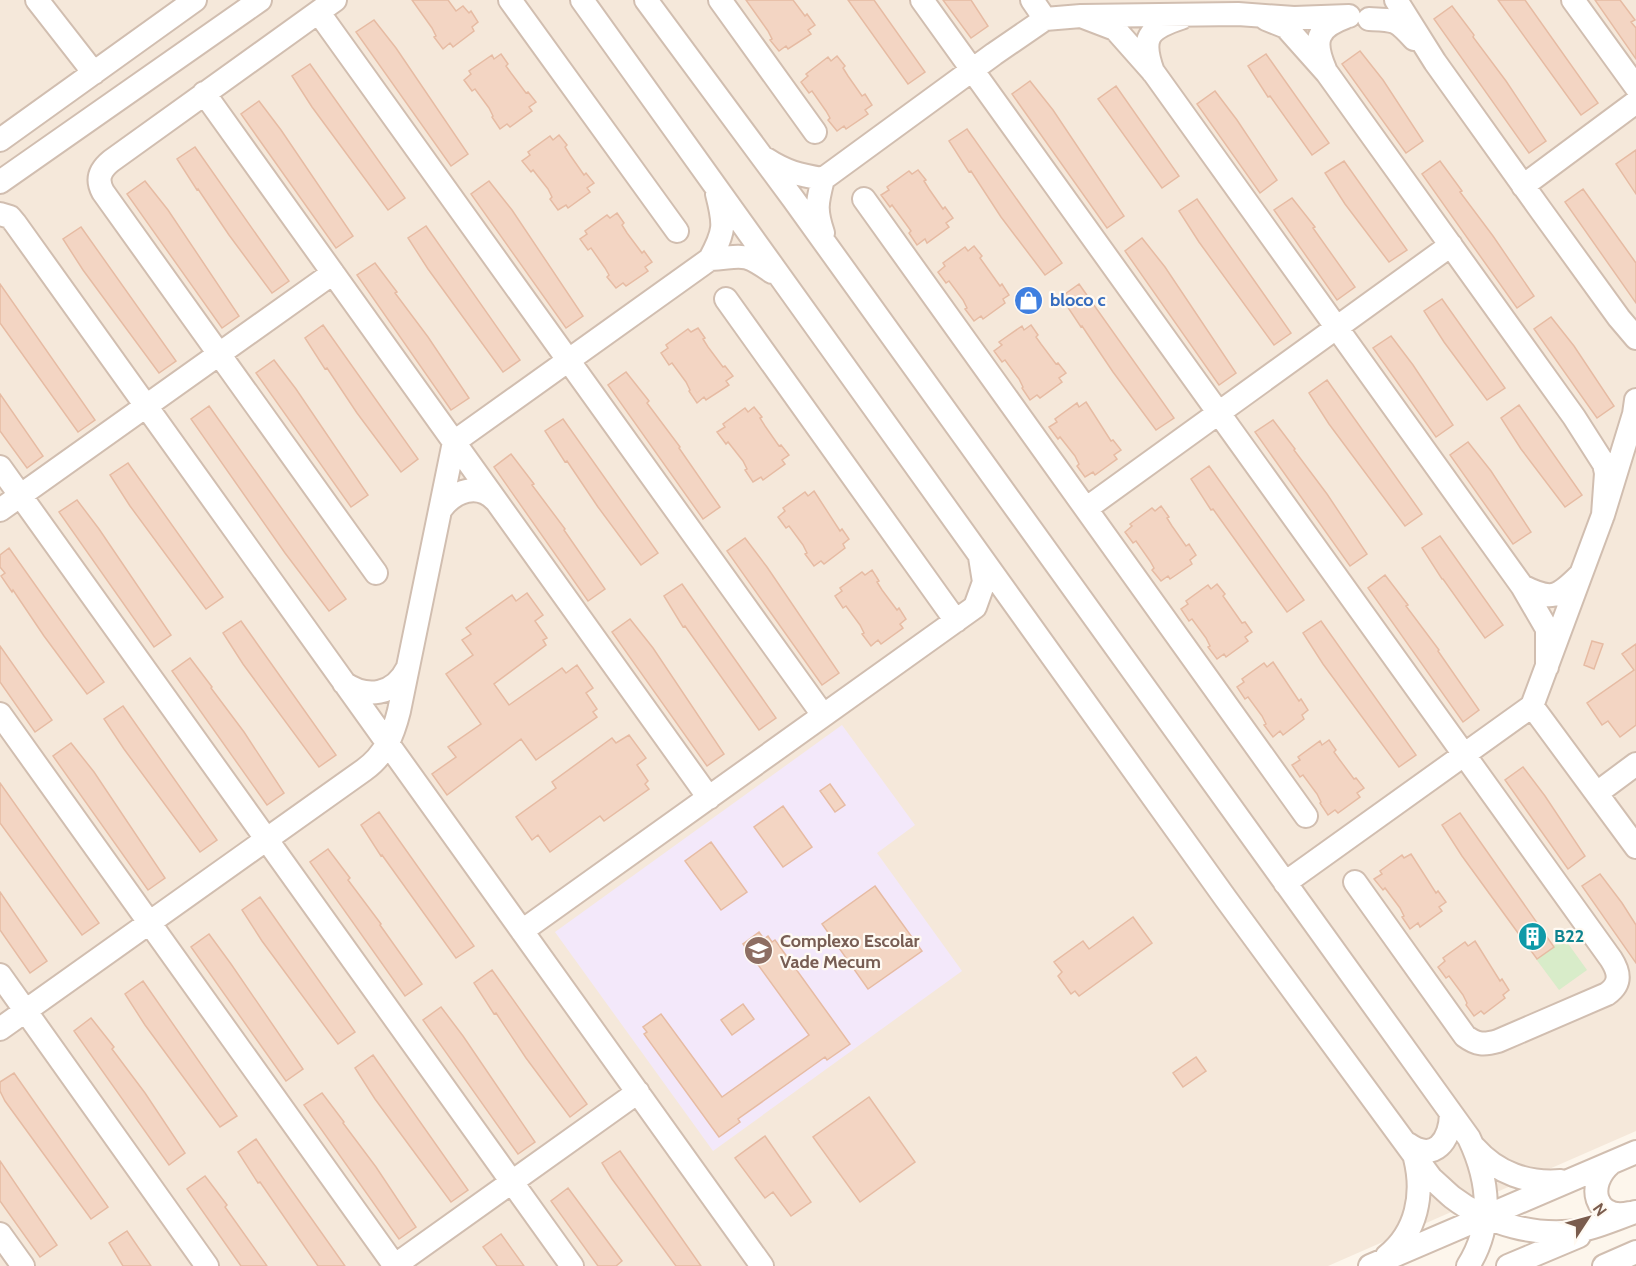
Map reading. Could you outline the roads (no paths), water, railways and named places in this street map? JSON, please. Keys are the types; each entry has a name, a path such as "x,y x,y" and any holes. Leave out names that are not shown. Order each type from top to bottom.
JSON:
{"street":[{"path":"37,0 94,73"},
{"path":"0,140 195,0"},
{"path":"0,182 260,0"},
{"path":"510,0 677,231"},
{"path":"582,0 1226,899 1431,1178 1452,1197 1475,1212 1519,1228 1556,1232 1583,1230 1635,1212"},
{"path":"646,0 828,247 1476,1150 1488,1161 1516,1176 1548,1182 1565,1181 1580,1176"},
{"path":"720,0 815,132"},
{"path":"922,0 1616,966 1618,980 1611,991 1498,1041 1483,1044 1473,1041 1466,1035 1355,882"},
{"path":"1032,0 1045,19"},
{"path":"1213,0 1243,14 1287,27 1327,73 1574,417 1604,464 1606,473 1603,515"},
{"path":"1243,14 1312,6 1325,0"},
{"path":"828,247 817,215 817,203 823,179 972,69 1045,19 1154,15 1182,8 1294,18 1383,10 1387,0"},
{"path":"1396,0 1435,62 1523,186 1636,338"},
{"path":"1573,0 1636,87"},
{"path":"376,573 103,192 99,180 106,165 327,6 568,360 823,716"},
{"path":"1154,73 1146,53 1147,42 1159,26 1182,8"},
{"path":"1327,73 1317,49 1319,36 1329,23 1352,12 1400,24 1435,62"},
{"path":"1081,16 1115,29 1154,73 1522,586 1547,629 1547,667"},
{"path":"204,93 709,798"},
{"path":"1523,186 1636,102"},
{"path":"757,153 782,169 797,175 823,179"},
{"path":"23,166 9,191 5,215 146,406 762,1266"},
{"path":"710,259 723,232 723,217 714,184"},
{"path":"864,199 1306,816"},
{"path":"1086,508 1451,245"},
{"path":"0,1029 373,764 394,732 454,442 710,259 740,255 753,258 784,280"},
{"path":"0,510 333,273"},
{"path":"726,299 956,621"},
{"path":"1619,318 1636,349"},
{"path":"1574,417 1589,430 1604,438 1620,434 1635,411"},
{"path":"1285,883 1532,706 1603,515 1635,411"},
{"path":"1603,515 1636,451"},
{"path":"0,467 572,1266"},
{"path":"441,509 453,496 469,490 483,491 496,501"},
{"path":"522,931 975,607 984,582 980,556"},
{"path":"1522,586 1540,595 1551,596 1565,589 1581,574"},
{"path":"975,607 1000,606 1015,610 1024,617"},
{"path":"344,683 361,692 380,693 398,683 408,666"},
{"path":"1532,706 1636,847"},
{"path":"0,714 395,1266 638,1092"},
{"path":"1597,793 1636,764"},
{"path":"0,975 207,1266"},
{"path":"1408,1144 1423,1151 1439,1146 1449,1133 1451,1114"},
{"path":"1468,1266 1480,1240 1487,1216 1483,1174 1469,1138"},
{"path":"1375,1264 1401,1242 1412,1222 1419,1201 1418,1172 1408,1144"},
{"path":"1375,1264 1636,1152"},
{"path":"1612,1162 1600,1174 1596,1182 1598,1199 1602,1206 1617,1214 1635,1212"},
{"path":"1508,1266 1635,1212"},
{"path":"0,1234 23,1266"},
{"path":"1604,1266 1636,1252"}],"place":[{"name":"bloco c","path":"1029,300"},
{"name":"B22","path":"1533,936"},
{"name":"Complexo Escolar Vade Mecum","path":"759,951"}]}
